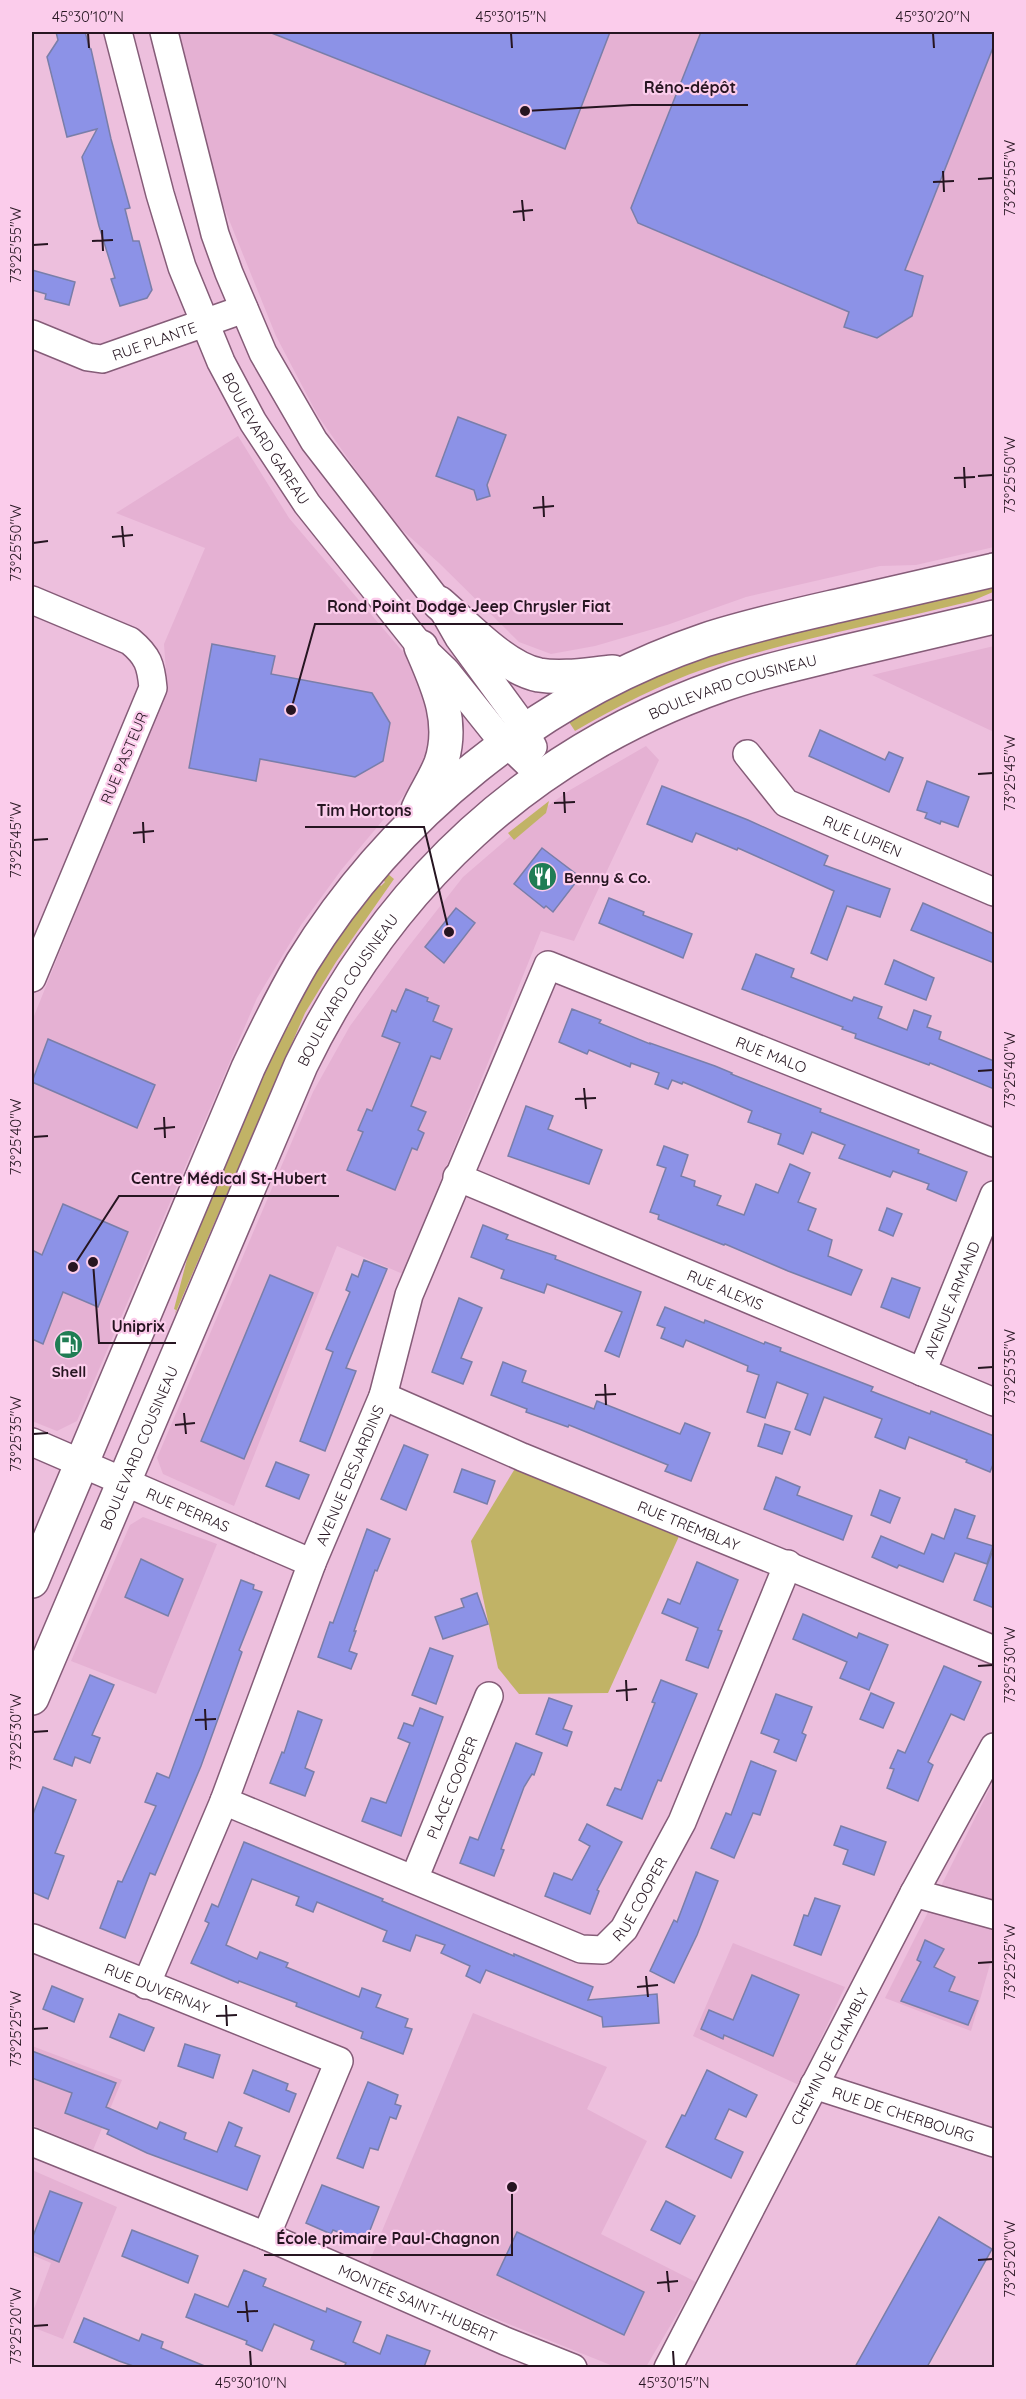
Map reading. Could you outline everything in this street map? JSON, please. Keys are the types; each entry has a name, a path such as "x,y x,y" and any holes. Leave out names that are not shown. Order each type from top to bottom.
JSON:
{"main road":[{"path":"32,1581 244,1079 276,1009 323,931 356,887 410,827 449,790 516,737 567,704 627,672 702,641 744,628 994,570"},
{"path":"439,603 496,652 534,674 553,676 627,672"},
{"name":"BOULEVARD COUSINEAU","path":"32,1698 301,1065 335,999 385,927 416,890 477,828 544,774 613,732 676,702 722,685 793,664 994,617"},
{"path":"410,827 441,761 446,731 442,699 421,647"}],"street":[{"name":"BOULEVARD GAREAU","path":"118,32 174,244 204,323 231,381 275,458 320,521 421,647 446,671 494,731 516,737"},
{"name":"BOULEVARD GAREAU","path":"165,32 215,234 243,309 276,378 314,441 439,603 459,638 516,716 516,737 544,774"},
{"name":"RUE PLANTE","path":"32,333 88,357 102,359 243,309"},
{"name":"RUE PASTEUR","path":"32,600 130,641 142,651 151,667 153,688 32,978"},
{"name":"RUE LUPIEN","path":"747,754 786,802 994,892"},
{"name":"RUE MALO","path":"548,965 994,1143"},
{"name":"AVENUE DESJARDINS","path":"146,1985 224,1801 312,1563 383,1396 409,1295 548,965"},
{"name":"RUE ALEXIS","path":"457,1177 994,1402"},
{"name":"AVENUE ARMAND","path":"922,1372 994,1195"},
{"name":"RUE TREMBLAY","path":"383,1396 522,1457 994,1650"},
{"name":"RUE PERRAS","path":"32,1442 312,1563"},
{"name":"RUE COOPER","path":"224,1801 581,1949 603,1950 624,1929 682,1822 788,1564"},
{"name":"PLACE COOPER","path":"414,1879 489,1696"},
{"name":"CHEMIN DE CHAMBLY","path":"668,2367 914,1893 994,1747"},
{"path":"914,1893 994,1915"},
{"name":"RUE DUVERNAY","path":"33,1938 339,2061 266,2236"},
{"name":"RUE DE CHERBOURG","path":"814,2085 994,2143"},
{"name":"MONTÉE SAINT-HUBERT","path":"32,2142 266,2236 506,2341 573,2367"}],"shaded area":[{"path":"179,32 994,32 994,547 916,565 880,566 746,597 667,625 595,646 551,654 519,642 439,563 392,521 318,416 276,336 221,200"},
{"path":"238,436 289,518 403,652 417,676 430,709 430,748 415,782 342,869 301,925 257,998 77,1421 57,1431 32,1421 32,1021 167,686 164,644 205,548 116,513"},
{"path":"992,586 993,592 972,601 805,640 707,668 639,696 575,731 569,722 669,672 721,653 828,623"},
{"path":"994,646 994,732 872,675"},
{"path":"646,746 659,760 574,941 541,931 403,1274 337,1246 234,1506 163,1474 157,1458 313,1092 350,1026 463,877 535,815 570,790"},
{"path":"549,801 546,813 514,840 508,833"},
{"path":"388,874 394,879 336,962 305,1013 175,1314 174,1309 191,1244 285,1026 288,1027 290,1023 287,1021 307,985 330,951 379,884 381,886 385,882 383,880"},
{"path":"522,1457 685,1523 608,1693 519,1694 498,1668 471,1541"},
{"path":"143,1517 217,1544 156,1694 71,1661 130,1525"},
{"path":"994,1780 994,1950 971,2031 885,1998"},
{"path":"733,1943 845,1987 799,2085 693,2036"},
{"path":"473,2013 607,2067 587,2109 647,2141 601,2234 696,2282 646,2367 618,2368 367,2267"},
{"path":"32,2046 122,2080 93,2150 32,2125"},
{"path":"32,2170 117,2207 63,2339 32,2327 32,2314 51,2263 32,2255"}],"building":[{"path":"56,32 85,32 130,208 125,209 133,241 139,241 152,290 147,298 120,306 111,279 115,278 82,157 97,129 67,137 47,57 58,40"},
{"path":"269,32 610,32 565,149"},
{"path":"701,32 994,32 994,45 905,270 923,276 912,316 877,338 844,327 849,312 638,223 631,208"},
{"path":"32,270 75,282 69,305 45,299 46,294 32,290"},
{"path":"458,417 506,435 487,485 490,496 477,500 474,490 436,476"},
{"path":"212,644 275,656 271,674 372,693 390,723 383,761 355,777 260,759 256,781 189,768"},
{"path":"820,730 885,760 889,752 903,758 889,792 809,756"},
{"path":"927,781 969,797 958,827 941,821 940,824 925,818 927,813 917,810"},
{"path":"662,786 748,820 828,856 824,865 890,889 880,917 847,906 827,960 811,953 834,891 738,848 737,850 696,833 692,842 647,824"},
{"path":"542,848 580,877 553,912 546,906 544,908 514,884"},
{"path":"609,898 644,912 643,915 692,934 683,958 599,923"},
{"path":"923,903 994,934 994,963 911,930"},
{"path":"456,908 475,923 444,963 425,947"},
{"path":"756,954 794,969 791,977 852,1001 854,997 882,1007 878,1018 907,1030 914,1010 931,1016 927,1027 941,1032 939,1039 994,1061 994,1089 930,1063 929,1065 855,1038 856,1034 842,1029 843,1027 742,989"},
{"path":"894,960 934,978 926,1000 885,984"},
{"path":"406,989 428,998 427,1001 439,1006 433,1021 452,1029 440,1059 431,1056 411,1106 426,1112 418,1130 424,1133 417,1150 412,1148 395,1190 347,1170 363,1132 358,1130 367,1109 372,1111 400,1043 382,1036 392,1010 396,1012"},
{"path":"572,1009 601,1020 599,1023 650,1044 715,1066 967,1172 956,1201 927,1189 929,1184 893,1171 890,1177 839,1158 845,1145 812,1132 803,1154 778,1144 781,1134 748,1122 752,1111 683,1082 682,1084 672,1080 668,1089 655,1084 659,1073 631,1063 630,1067 589,1050 587,1054 559,1042"},
{"path":"48,1039 155,1085 137,1128 32,1082"},
{"path":"526,1106 553,1116 548,1129 602,1150 589,1184 508,1156"},
{"path":"664,1146 688,1155 681,1176 695,1181 694,1186 721,1196 717,1205 744,1215 756,1184 778,1193 790,1164 810,1173 798,1202 816,1209 808,1230 832,1240 828,1256 862,1270 851,1295 658,1219 659,1215 650,1212 666,1168 657,1165"},
{"path":"63,1204 128,1232 98,1307 63,1292 43,1344 32,1339 32,1250 42,1255"},
{"path":"887,1208 902,1214 893,1236 879,1230"},
{"path":"483,1225 508,1235 506,1239 556,1256 555,1259 641,1292 619,1357 605,1351 622,1312 547,1284 544,1293 501,1278 504,1270 471,1257"},
{"path":"364,1260 387,1269 346,1368 356,1371 325,1451 300,1441 333,1352 326,1349 350,1292 346,1290 352,1274 358,1277"},
{"path":"270,1275 313,1293 244,1459 201,1441"},
{"path":"892,1278 920,1288 909,1318 881,1307"},
{"path":"459,1298 482,1308 461,1358 472,1362 463,1384 432,1372"},
{"path":"665,1307 704,1323 705,1320 764,1344 765,1342 781,1348 780,1351 873,1387 871,1391 930,1414 931,1411 994,1436 994,1462 990,1472 966,1462 967,1460 909,1437 905,1449 875,1437 882,1419 824,1397 810,1435 795,1429 808,1394 777,1382 765,1418 747,1412 759,1375 747,1371 748,1366 686,1340 683,1347 661,1338 665,1328 657,1325"},
{"path":"503,1362 526,1371 522,1382 594,1409 597,1401 680,1434 685,1423 710,1433 691,1481 665,1471 668,1465 569,1425 568,1427 526,1412 527,1409 491,1395"},
{"path":"765,1424 790,1432 782,1454 758,1446"},
{"path":"404,1445 428,1455 406,1510 381,1499"},
{"path":"276,1462 309,1475 299,1499 266,1486"},
{"path":"462,1469 495,1481 487,1504 454,1492"},
{"path":"776,1477 800,1487 797,1495 852,1516 843,1540 764,1509"},
{"path":"880,1490 900,1498 890,1523 871,1515"},
{"path":"955,1509 975,1516 967,1538 993,1546 987,1564 955,1553 943,1582 899,1565 897,1568 872,1557 881,1536 924,1554 932,1534 944,1539"},
{"path":"367,1529 390,1539 377,1571 375,1570 354,1631 356,1631 349,1651 357,1654 351,1669 318,1657 330,1622 333,1623"},
{"path":"994,1550 994,1608 974,1600"},
{"path":"141,1559 183,1579 168,1616 125,1597"},
{"path":"697,1562 738,1580 718,1630 722,1631 708,1668 686,1660 698,1628 662,1613 668,1599 680,1604"},
{"path":"241,1580 254,1585 253,1589 262,1592 239,1650 242,1652 201,1766 155,1875 150,1873 125,1938 100,1928 118,1881 122,1882 156,1806 145,1802 157,1773 169,1778"},
{"path":"477,1593 488,1624 443,1639 435,1617 464,1607 461,1599"},
{"path":"803,1614 857,1638 859,1633 888,1645 869,1690 840,1678 847,1662 793,1639"},
{"path":"430,1648 453,1656 436,1704 412,1695"},
{"path":"944,1666 981,1682 964,1720 951,1714 928,1762 933,1765 918,1801 887,1788 894,1769 890,1768 898,1750 905,1753"},
{"path":"90,1675 114,1685 92,1735 100,1738 90,1763 75,1757 72,1766 54,1759"},
{"path":"661,1680 697,1694 661,1781 658,1780 642,1819 607,1805 615,1788 621,1790 655,1703 652,1702"},
{"path":"871,1693 894,1703 883,1728 860,1719"},
{"path":"776,1694 812,1707 802,1733 806,1735 796,1761 774,1752 779,1740 761,1733"},
{"path":"549,1698 572,1706 563,1729 572,1732 567,1746 536,1734"},
{"path":"420,1708 443,1717 401,1836 362,1821 371,1798 386,1803 410,1743 398,1738 404,1723 413,1726"},
{"path":"298,1711 322,1720 305,1768 314,1772 305,1796 270,1783 282,1752 284,1753"},
{"path":"516,1743 542,1753 534,1775 532,1774 524,1787 501,1849 504,1850 494,1876 460,1863 470,1837 478,1840"},
{"path":"751,1761 776,1771 760,1815 753,1813 734,1858 711,1848 726,1813 731,1815"},
{"path":"43,1787 76,1800 55,1853 64,1856 48,1899 32,1892 32,1817"},
{"path":"587,1824 622,1842 597,1890 599,1891 590,1914 545,1896 554,1873 572,1880 590,1846 579,1840"},
{"path":"841,1826 886,1842 874,1875 843,1864 848,1850 834,1845"},
{"path":"244,1842 593,1987 588,2000 657,1994 659,2023 603,2027 602,2017 486,1970 480,1983 466,1976 470,1966 441,1953 445,1945 416,1935 410,1951 383,1941 387,1931 317,1902 313,1912 296,1905 299,1897 252,1879 226,1945 257,1959 260,1952 288,1963 286,1967 359,1997 362,1988 381,1995 376,2007 408,2019 405,2027 412,2029 403,2054 361,2038 363,2032 296,2006 297,2003 239,1981 238,1983 191,1963 209,1923 205,1921 212,1904 218,1907"},
{"path":"696,1872 718,1881 697,1935 674,1983 650,1971 674,1920 677,1922"},
{"path":"815,1898 840,1906 821,1955 794,1945 804,1915 808,1916"},
{"path":"925,1940 944,1949 934,1967 955,1977 949,1991 978,2001 968,2025 901,2001 921,1962 917,1960"},
{"path":"752,1975 799,1995 773,2056 724,2035 723,2039 701,2029 709,2010 733,2020"},
{"path":"52,1986 83,1999 74,2022 43,2009"},
{"path":"119,2014 154,2028 144,2051 110,2037"},
{"path":"185,2044 220,2055 213,2078 178,2066"},
{"path":"32,2051 116,2083 106,2107 157,2129 160,2122 186,2133 184,2139 217,2152 229,2122 242,2128 235,2146 260,2156 247,2190 147,2153 107,2134 109,2130 65,2113 72,2093 32,2078"},
{"path":"253,2070 288,2084 286,2090 296,2094 289,2112 244,2093"},
{"path":"707,2070 757,2095 746,2117 729,2109 715,2139 743,2152 731,2178 666,2147 682,2115 685,2116"},
{"path":"368,2082 398,2095 395,2104 401,2106 396,2119 390,2117 378,2150 370,2148 363,2168 337,2158"},
{"path":"322,2185 379,2207 365,2243 333,2230 331,2234 306,2223"},
{"path":"50,2191 82,2203 59,2262 32,2251 32,2239"},
{"path":"666,2201 695,2216 680,2244 651,2230"},
{"path":"939,2217 992,2249 927,2367 855,2367"},
{"path":"132,2230 198,2256 188,2283 122,2256"},
{"path":"517,2232 644,2292 624,2335 497,2275"},
{"path":"244,2270 266,2279 263,2286 326,2312 327,2308 361,2322 353,2342 380,2354 387,2335 430,2351 424,2367 344,2367 346,2363 311,2349 314,2341 274,2324 262,2351 246,2344 247,2341 186,2317 195,2294 228,2307"},
{"path":"84,2318 139,2341 142,2334 163,2342 161,2348 207,2367 136,2367 119,2361 74,2342"}],"place":[{"name":"Réno-dépôt","path":"525,111"},
{"name":"Rond Point Dodge Jeep Chrysler Fiat","path":"291,710"},
{"name":"Benny & Co.","path":"543,877"},
{"name":"Tim Hortons","path":"449,932"},
{"name":"Uniprix","path":"93,1262"},
{"name":"Centre Médical St-Hubert","path":"73,1267"},
{"name":"Shell","path":"69,1344"},
{"name":"École primaire Paul-Chagnon","path":"512,2187"}]}
